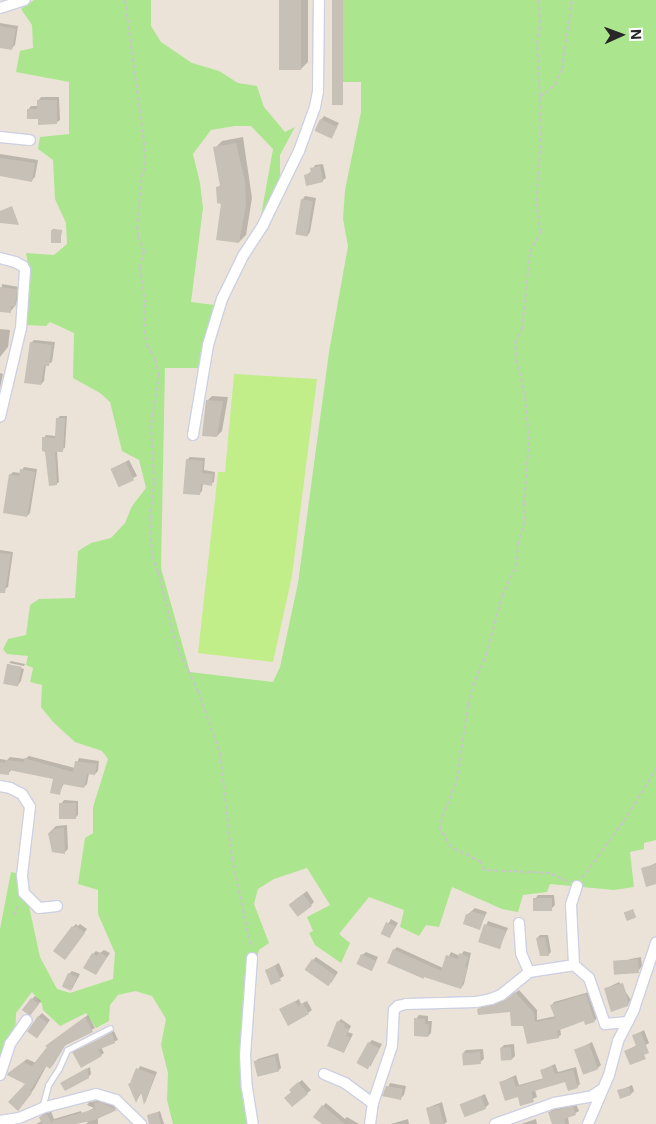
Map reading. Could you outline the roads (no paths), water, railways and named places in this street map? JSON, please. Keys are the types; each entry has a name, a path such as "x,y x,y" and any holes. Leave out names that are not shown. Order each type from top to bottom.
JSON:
{"street":[{"path":"193,435 208,345 222,299 299,151 316,107 318,91 319,0"},
{"path":"0,8 23,1"},
{"path":"0,137 30,140"},
{"path":"0,258 23,266 25,270 21,328 0,417"},
{"path":"0,786 10,788 22,794 30,807 22,875 24,893 39,908 57,906"},
{"path":"577,886 571,905 574,965 588,978 605,1024 628,1022"},
{"path":"519,923 522,954 529,972"},
{"path":"588,1124 609,1075 618,1041 628,1022 656,944"},
{"path":"252,958 244,1056 253,1124"},
{"path":"370,1124 373,1103 392,1046 394,1010 398,1006 491,999 501,995 529,972 574,965"},
{"path":"0,1075 10,1044 27,1020"},
{"path":"324,1074 345,1083 373,1103"},
{"path":"495,1124 554,1103 592,1096 601,1090"},
{"path":"0,1121 19,1118 42,1108 96,1094 116,1100 141,1124"}],"lane":[{"path":"42,1108 48,1085 59,1068 67,1050 110,1028"}]}
